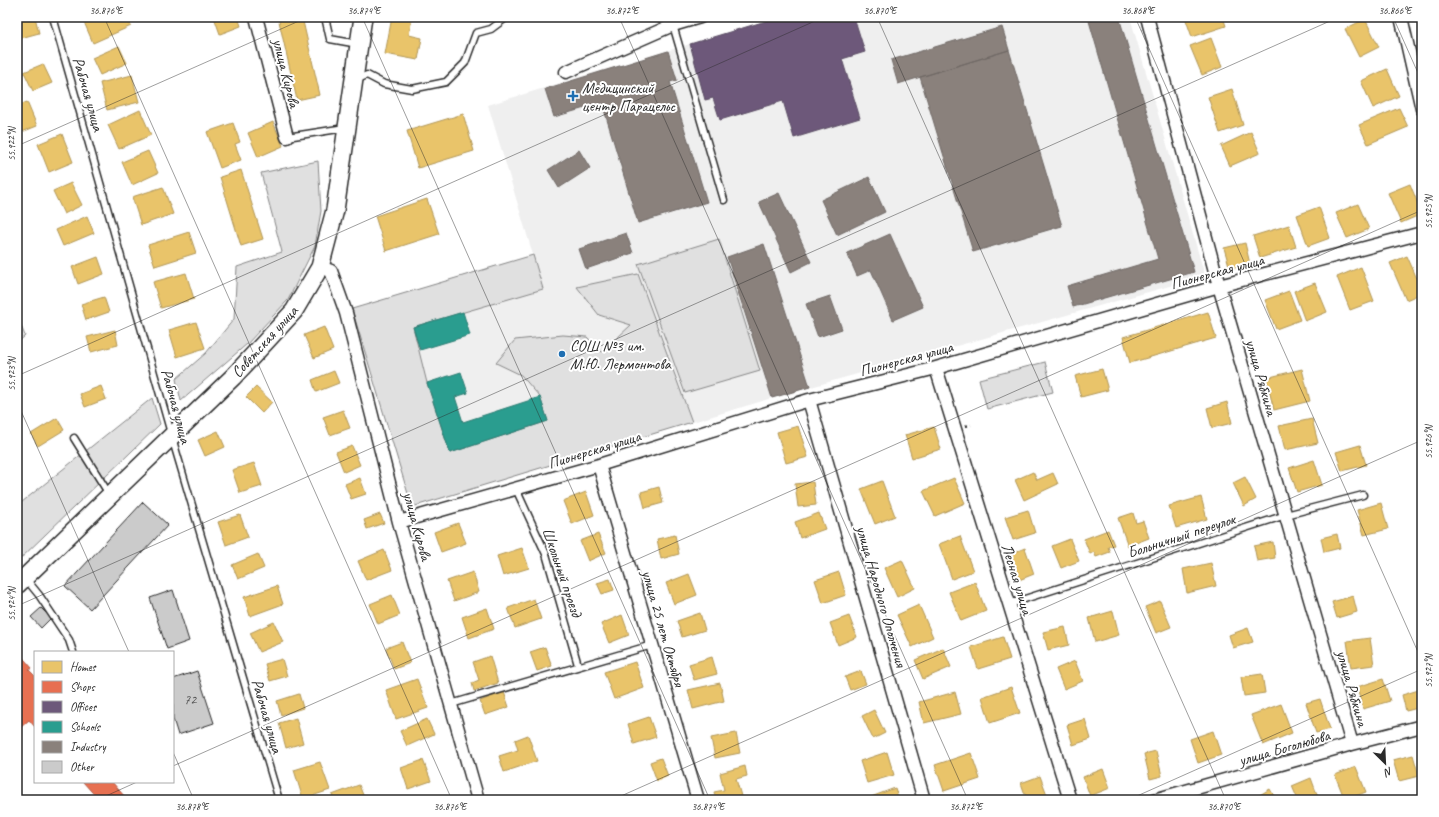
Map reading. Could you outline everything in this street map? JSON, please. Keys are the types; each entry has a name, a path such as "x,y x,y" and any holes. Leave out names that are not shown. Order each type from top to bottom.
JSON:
{"main road":[{"name":"Советская улица","path":"21,581 233,378 294,311 320,267 335,210 363,17"}],"street":[{"name":"улица Кирова","path":"256,17 287,137"},
{"path":"566,72 673,25 700,17"},
{"name":"улица Рябкина","path":"1147,17 1219,286 1352,744"},
{"path":"1401,17 1422,109"},
{"name":"Пионерская улица","path":"399,522 600,465 809,400 936,368 1219,286 1422,233"},
{"name":"улица Кирова","path":"320,267 331,271 346,312 399,522 478,800"},
{"name":"Лесная улица","path":"936,368 1070,800"},
{"name":"улица Народного Ополчения","path":"809,400 924,800"},
{"name":"улица 25 лет Октября","path":"600,465 698,800"},
{"name":"улица Боголюбова","path":"1154,800 1352,744 1422,726"}],"lane":[{"name":"Рабочая улица","path":"53,17 172,435 279,800"},
{"path":"326,17 330,40 359,44"},
{"path":"353,81 368,75 384,84 412,89 446,82 465,63 476,33 491,29 507,17"},
{"path":"673,25 724,200"},
{"path":"287,137 347,128"},
{"path":"74,438 110,496"},
{"name":"Школьный проезд","path":"516,489 546,554 578,665"},
{"name":"Больничный переулок","path":"1009,604 1286,515 1363,495"},
{"path":"21,581 39,595 70,640 73,651"},
{"path":"451,704 578,665 652,645"}],"shaded area":[{"path":"779,17 1130,17 1205,276 772,398 412,507 352,309 533,255 488,105"},
{"path":"318,161 321,211 315,246 288,300 247,344 181,401 176,379 206,353 234,319 237,267 282,252 261,173"},
{"path":"719,239 760,371 685,393 638,264"},
{"path":"533,255 543,289 413,327 427,383 450,453 548,421 540,397 521,375 496,363 515,340 563,335 587,337 602,352 631,325 599,315 577,287 638,274 692,422 412,507 352,309"},
{"path":"17,315 25,336 17,343"},
{"path":"1045,362 1053,392 987,409 979,379"},
{"path":"152,398 160,424 17,562 17,506"}],"building: Homes":[{"path":"17,17 35,17 39,33 17,39"},
{"path":"95,17 127,17 131,26 93,43 84,22"},
{"path":"214,17 238,17 241,26 220,34"},
{"path":"278,17 302,17 320,95 297,100"},
{"path":"392,17 412,17 409,35 422,38 418,60 385,54"},
{"path":"1185,17 1223,17 1226,26 1192,37"},
{"path":"1365,19 1379,47 1359,57 1345,29"},
{"path":"1211,38 1222,67 1202,75 1190,46"},
{"path":"119,46 127,63 100,75 92,58"},
{"path":"43,64 52,83 33,91 24,72"},
{"path":"1387,69 1399,96 1373,108 1361,81"},
{"path":"132,75 139,102 107,110 100,83"},
{"path":"1232,89 1243,125 1220,133 1208,97"},
{"path":"27,102 37,126 17,134 17,106"},
{"path":"1399,108 1408,127 1368,144 1359,125"},
{"path":"140,110 151,135 119,149 108,125"},
{"path":"463,114 474,151 418,168 407,131"},
{"path":"273,122 283,146 258,157 248,133"},
{"path":"233,123 240,142 235,144 241,160 220,168 207,132"},
{"path":"1251,132 1260,153 1230,166 1221,146"},
{"path":"62,134 73,162 49,172 38,144"},
{"path":"148,151 158,173 132,185 122,162"},
{"path":"241,170 263,239 241,246 220,177"},
{"path":"71,183 82,205 64,214 53,191"},
{"path":"1410,184 1422,214 1401,223 1388,193"},
{"path":"163,187 173,214 141,225 132,197"},
{"path":"427,199 439,234 386,251 375,216"},
{"path":"1358,204 1369,229 1347,238 1336,213"},
{"path":"1319,207 1330,238 1308,246 1297,215"},
{"path":"87,216 94,233 63,246 56,230"},
{"path":"1289,225 1296,247 1260,258 1253,236"},
{"path":"189,232 196,253 155,266 148,245"},
{"path":"1245,243 1250,264 1230,269 1224,248"},
{"path":"1407,256 1422,293 1406,300 1390,263"},
{"path":"98,257 104,274 78,284 72,267"},
{"path":"1361,267 1374,301 1350,310 1337,277"},
{"path":"186,273 194,299 161,308 153,282"},
{"path":"1315,283 1327,312 1305,321 1294,291"},
{"path":"1289,291 1300,320 1276,329 1265,300"},
{"path":"104,297 109,312 86,320 81,304"},
{"path":"1208,312 1216,338 1130,363 1123,337"},
{"path":"196,322 205,348 177,357 169,330"},
{"path":"324,327 333,350 314,358 304,335"},
{"path":"115,330 118,345 91,352 87,337"},
{"path":"1102,369 1108,390 1081,397 1075,376"},
{"path":"1302,369 1310,401 1274,410 1266,378"},
{"path":"334,371 339,383 316,392 312,380"},
{"path":"101,386 106,399 85,407 80,394"},
{"path":"256,387 272,402 262,413 246,397"},
{"path":"1227,402 1232,423 1212,428 1207,408"},
{"path":"343,410 350,428 330,435 323,417"},
{"path":"57,418 64,430 38,446 31,434"},
{"path":"1312,419 1318,443 1285,450 1279,426"},
{"path":"798,426 808,457 786,463 777,432"},
{"path":"934,427 941,449 912,458 905,435"},
{"path":"218,431 225,447 205,456 198,440"},
{"path":"1360,445 1366,465 1342,471 1336,452"},
{"path":"352,446 360,465 344,472 336,452"},
{"path":"1314,460 1322,485 1297,492 1289,468"},
{"path":"254,463 262,486 240,493 232,470"},
{"path":"1033,472 1037,480 1053,473 1058,484 1024,500 1015,480"},
{"path":"1245,477 1256,499 1244,506 1233,483"},
{"path":"360,478 366,494 351,499 345,484"},
{"path":"954,478 965,503 935,516 923,491"},
{"path":"882,481 895,516 875,524 861,489"},
{"path":"813,482 816,505 798,507 795,484"},
{"path":"659,487 663,503 645,508 641,492"},
{"path":"586,492 594,515 572,524 563,501"},
{"path":"1201,497 1207,519 1176,528 1169,506"},
{"path":"1381,503 1388,529 1364,535 1357,510"},
{"path":"1028,510 1035,533 1013,540 1005,517"},
{"path":"819,513 825,529 800,538 795,522"},
{"path":"1133,513 1136,523 1143,521 1149,538 1128,546 1118,518"},
{"path":"380,514 384,523 367,529 364,520"},
{"path":"240,515 248,537 226,545 218,522"},
{"path":"458,523 466,543 441,552 434,532"},
{"path":"1108,530 1114,545 1108,547 1110,552 1096,557 1094,552 1090,554 1084,539"},
{"path":"598,534 606,553 588,561 580,541"},
{"path":"1337,534 1340,548 1324,552 1321,538"},
{"path":"675,535 679,554 661,559 657,539"},
{"path":"960,536 973,571 952,579 939,544"},
{"path":"1070,539 1079,561 1061,568 1052,546"},
{"path":"1273,542 1275,558 1257,561 1254,546"},
{"path":"522,548 529,568 503,576 497,556"},
{"path":"1025,548 1034,574 1019,580 1010,554"},
{"path":"384,550 392,570 366,580 358,561"},
{"path":"258,554 264,568 238,579 232,565"},
{"path":"902,560 915,588 897,597 884,568"},
{"path":"1211,563 1216,586 1187,593 1183,569"},
{"path":"473,572 479,592 454,601 447,581"},
{"path":"839,572 846,595 823,603 815,580"},
{"path":"689,574 697,595 674,604 666,583"},
{"path":"610,579 614,590 602,594 597,583"},
{"path":"975,582 986,611 961,621 949,592"},
{"path":"277,586 283,604 250,616 244,597"},
{"path":"392,595 400,615 378,624 370,604"},
{"path":"1353,596 1357,612 1337,618 1332,602"},
{"path":"534,599 541,619 515,628 508,608"},
{"path":"1160,601 1171,627 1156,633 1145,607"},
{"path":"919,605 933,637 912,647 897,615"},
{"path":"487,608 494,629 469,638 462,617"},
{"path":"1113,611 1119,635 1095,642 1089,618"},
{"path":"700,613 705,630 682,637 677,621"},
{"path":"622,615 629,635 609,643 601,624"},
{"path":"849,616 857,637 838,645 830,623"},
{"path":"274,622 283,642 259,652 250,633"},
{"path":"1065,627 1069,645 1048,650 1043,632"},
{"path":"1248,628 1253,642 1233,648 1229,635"},
{"path":"1003,637 1010,659 978,669 971,647"},
{"path":"1370,638 1374,665 1351,668 1347,641"},
{"path":"402,642 410,663 394,669 386,648"},
{"path":"545,647 552,666 537,671 530,652"},
{"path":"943,648 951,667 923,679 915,660"},
{"path":"490,656 498,683 474,691 472,683 479,680 473,662"},
{"path":"712,657 717,674 694,680 689,664"},
{"path":"282,659 287,676 270,681 265,664"},
{"path":"1075,661 1083,681 1064,689 1056,669"},
{"path":"635,662 644,688 614,699 604,672"},
{"path":"861,671 866,684 850,690 845,677"},
{"path":"1262,674 1265,693 1244,696 1241,677"},
{"path":"417,679 428,708 396,719 386,690"},
{"path":"1383,679 1390,701 1363,709 1357,687"},
{"path":"720,683 724,701 693,709 688,690"},
{"path":"1011,687 1020,713 990,723 982,697"},
{"path":"1422,689 1422,707 1406,711 1402,695"},
{"path":"504,692 509,707 485,715 480,701"},
{"path":"955,692 961,714 924,723 919,702"},
{"path":"299,694 303,708 281,715 277,701"},
{"path":"1320,699 1330,729 1316,733 1306,703"},
{"path":"1281,704 1292,733 1263,745 1251,715"},
{"path":"874,710 885,733 873,739 862,716"},
{"path":"649,717 656,737 634,744 628,724"},
{"path":"296,718 303,743 286,748 279,723"},
{"path":"427,719 434,734 407,746 400,731"},
{"path":"1085,719 1091,739 1073,745 1067,725"},
{"path":"1213,731 1221,755 1198,763 1190,739"},
{"path":"736,733 740,753 715,758 711,738"},
{"path":"528,735 537,761 504,772 499,756 518,750 515,740"},
{"path":"1156,751 1162,776 1150,779 1144,754"},
{"path":"887,752 894,775 867,783 860,761"},
{"path":"971,753 980,779 944,791 935,765"},
{"path":"1413,755 1419,776 1399,781 1393,760"},
{"path":"661,758 668,776 657,781 650,762"},
{"path":"423,760 431,781 408,789 401,768"},
{"path":"320,762 330,790 303,799 294,770"},
{"path":"745,766 747,776 736,779 741,796 725,800 716,800 714,792 724,790 720,773"},
{"path":"1356,767 1366,792 1345,800 1335,775"},
{"path":"1103,769 1110,788 1090,796 1083,777"},
{"path":"1040,776 1049,800 1027,800 1021,783"},
{"path":"1311,778 1319,800 1298,800 1292,786"},
{"path":"359,785 365,800 334,800 332,795"},
{"path":"895,788 899,800 872,800 871,797"},
{"path":"1270,789 1276,800 1251,800"}],"building: Shops":[{"path":"17,651 32,668 29,670 34,675 34,726 29,720 20,728 17,725"},
{"path":"84,783 113,783 125,797 121,800 99,800"}],"building: Offices":[{"path":"779,17 854,17 865,52 842,59 860,118 794,138 783,101 720,120 713,98 705,100 690,44"}],"building: Schools":[{"path":"463,312 470,335 420,350 413,327"},
{"path":"461,372 468,393 455,397 463,422 540,397 548,421 450,453 427,383"}],"building: Industry":[{"path":"1102,17 1119,17 1194,272 1073,307 1067,286 1158,259 1089,21"},
{"path":"1002,27 1009,50 898,84 891,60"},
{"path":"1009,50 1062,226 973,252 920,77"},
{"path":"668,51 677,80 670,82 707,202 638,223 602,103 554,117 545,89"},
{"path":"579,150 590,168 559,188 548,170"},
{"path":"869,177 885,212 837,235 821,200"},
{"path":"779,193 811,262 791,272 759,202"},
{"path":"626,233 633,253 586,269 579,249"},
{"path":"890,234 923,307 893,320 871,270 857,276 847,253"},
{"path":"764,244 810,387 772,398 727,257"},
{"path":"830,296 842,329 818,337 806,304"}],"building: Other":[{"path":"143,502 168,525 90,609 65,586"},
{"path":"173,590 189,641 167,649 150,598"},
{"path":"41,608 51,618 41,628 31,617"},
{"path":"197,671 214,723 178,735 174,722 174,679"}],"place":[{"name":"Медицинский центр Парацельс","path":"573,96"},
{"name":"СОШ №3 им. М.Ю. Лермонтова","path":"562,354"}]}
